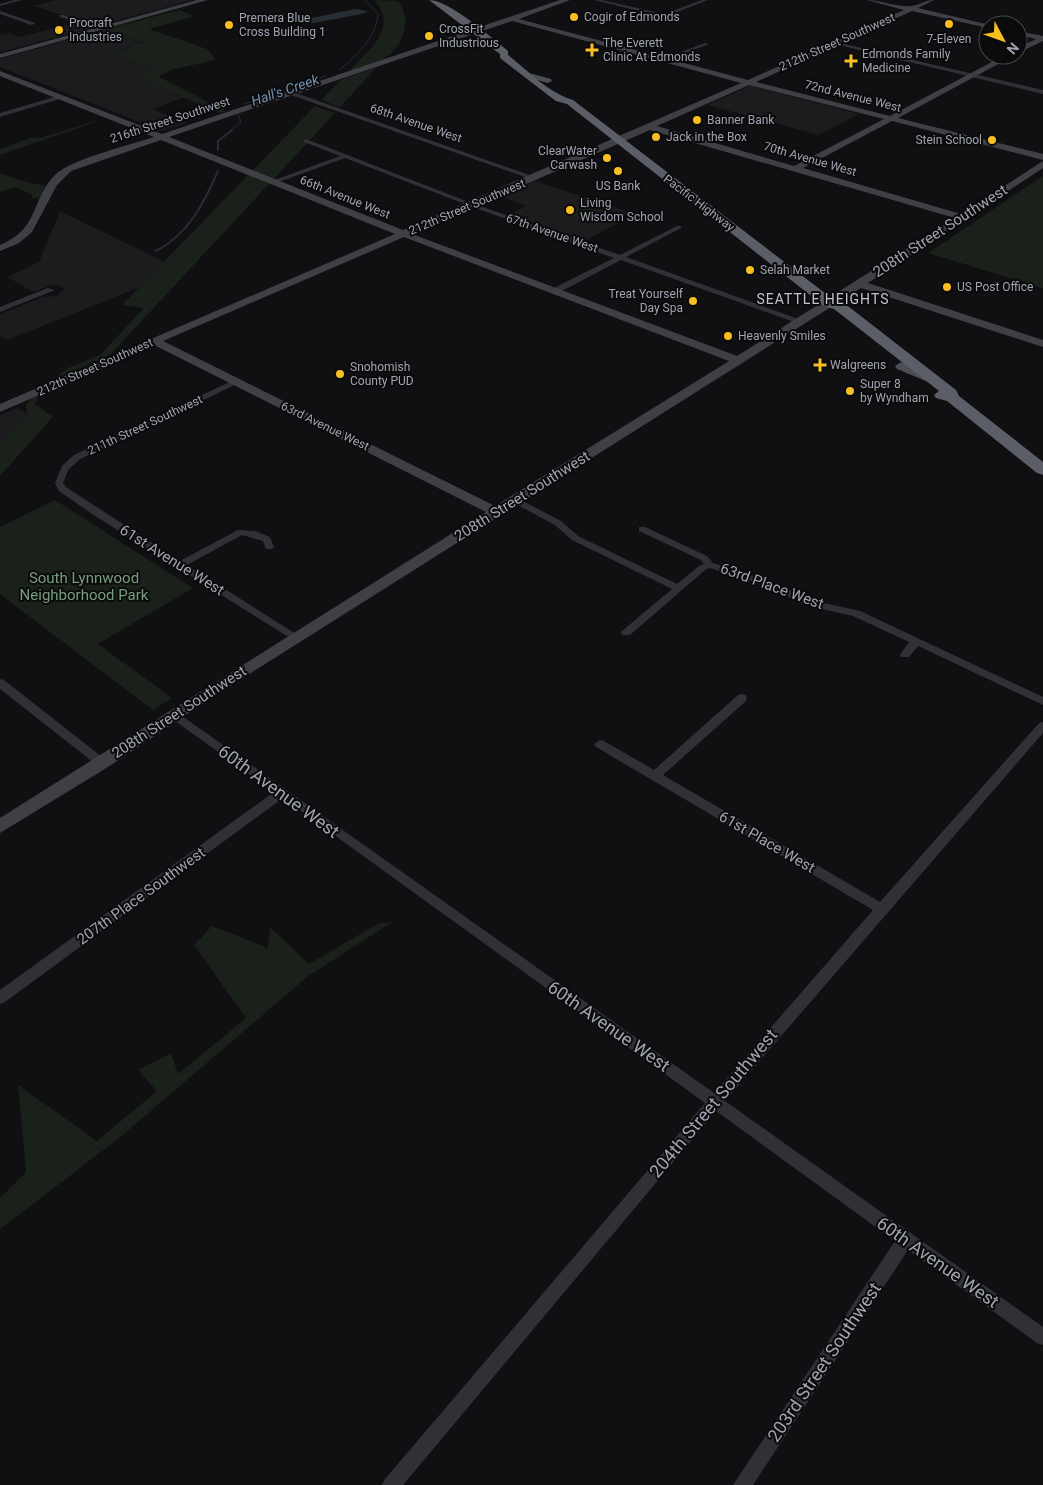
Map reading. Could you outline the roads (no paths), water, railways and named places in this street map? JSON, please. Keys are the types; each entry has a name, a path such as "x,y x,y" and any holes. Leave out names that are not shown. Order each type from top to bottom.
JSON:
{"highway":[{"name":"Pacific Highway","path":"433,0 447,11 458,16 505,54 504,56 559,99 570,102 829,303 839,306 928,380 942,396 952,398 1043,470"},
{"name":"Pacific Highway","path":"441,0 456,11 458,16"},
{"name":"Pacific Highway","path":"505,54 512,54 570,97 570,102"},
{"name":"Pacific Highway","path":"829,303 832,311 901,366 928,380"}],"main road":[{"path":"529,75 548,81"}],"street":[{"path":"0,5 20,0"},
{"path":"0,56 205,0"},
{"name":"216th Street Southwest","path":"0,248 13,243 30,228 55,178 68,169 567,0"},
{"path":"596,0 664,16 706,0"},
{"path":"870,0 978,24"},
{"name":"212th Street Southwest","path":"0,408 472,205 931,0"},
{"path":"0,12 33,24"},
{"path":"62,16 100,28"},
{"name":"72nd Avenue West","path":"512,19 747,82 1043,157"},
{"path":"1028,35 1043,38"},
{"path":"1028,46 1043,38"},
{"path":"836,43 1043,92"},
{"path":"665,59 707,44"},
{"path":"798,168 992,65"},
{"name":"66th Avenue West","path":"0,73 404,234 738,360"},
{"name":"68th Avenue West","path":"290,94 533,178"},
{"path":"0,115 61,97"},
{"name":"70th Avenue West","path":"650,126 962,217"},
{"name":"67th Avenue West","path":"306,141 472,205 800,321"},
{"path":"274,182 346,156"},
{"name":"208th Street Southwest","path":"0,826 102,763 295,638 860,284 1043,164"},
{"path":"555,291 679,227"},
{"path":"860,284 1043,344"},
{"path":"0,310 51,290"},
{"name":"63rd Avenue West","path":"154,341 496,512"},
{"name":"211th Street Southwest","path":"60,475 65,466 77,457 237,382"},
{"name":"61st Avenue West","path":"60,475 59,483 62,489 295,638"},
{"path":"515,500 558,523 575,538 678,588"},
{"name":"63rd Place West","path":"642,529 704,558 710,564 771,585 812,604 856,613 1043,700"},
{"path":"180,565 241,532 267,539 269,547"},
{"path":"626,633 702,568 710,564"},
{"path":"905,655 916,641"},
{"path":"0,683 102,763"},
{"path":"655,776 742,698"},
{"name":"60th Avenue West","path":"175,715 905,1240 1043,1337"},
{"name":"204th Street Southwest","path":"391,1485 714,1101 880,908 1043,726"},
{"name":"61st Place West","path":"600,744 880,908"},
{"name":"207th Place Southwest","path":"0,998 282,793"},
{"name":"203rd Street Southwest","path":"742,1485 905,1240"}],"waterway":[{"name":"Hall's Creek","path":"339,70 364,46 376,23 378,14 365,0"},
{"name":"Hall's Creek","path":"244,104 326,76"},
{"name":"Hall's Creek","path":"230,131 241,122 238,115"},
{"name":"Hall's Creek","path":"218,150 218,141 232,130"},
{"name":"Hall's Creek","path":"156,251 177,236 194,217 218,171"}],"place":[{"name":"Cogir of Edmonds","path":"574,17"},
{"name":"7-Eleven","path":"949,24"},
{"name":"Premera Blue Cross Building 1","path":"229,25"},
{"name":"Procraft Industries","path":"59,30"},
{"name":"CrossFit Industrious","path":"429,36"},
{"name":"The Everett Clinic At Edmonds","path":"592,50"},
{"name":"Edmonds Family Medicine","path":"851,61"},
{"name":"Banner Bank","path":"697,120"},
{"name":"Jack in the Box","path":"656,137"},
{"name":"Stein School","path":"992,140"},
{"name":"ClearWater Carwash","path":"607,158"},
{"name":"US Bank","path":"618,171"},
{"name":"Living Wisdom School","path":"570,210"},
{"name":"Selah Market","path":"750,270"},
{"name":"US Post Office","path":"947,287"},
{"name":"Treat Yourself Day Spa","path":"693,301"},
{"name":"Heavenly Smiles","path":"728,336"},
{"name":"Walgreens","path":"820,365"},
{"name":"Snohomish County PUD","path":"340,374"},
{"name":"Super 8 by Wyndham","path":"850,391"}],"district":[{"name":"SEATTLE HEIGHTS","path":"823,299"}],"park label":[{"name":"South Lynnwood Neighborhood Park","path":"84,586"}]}
